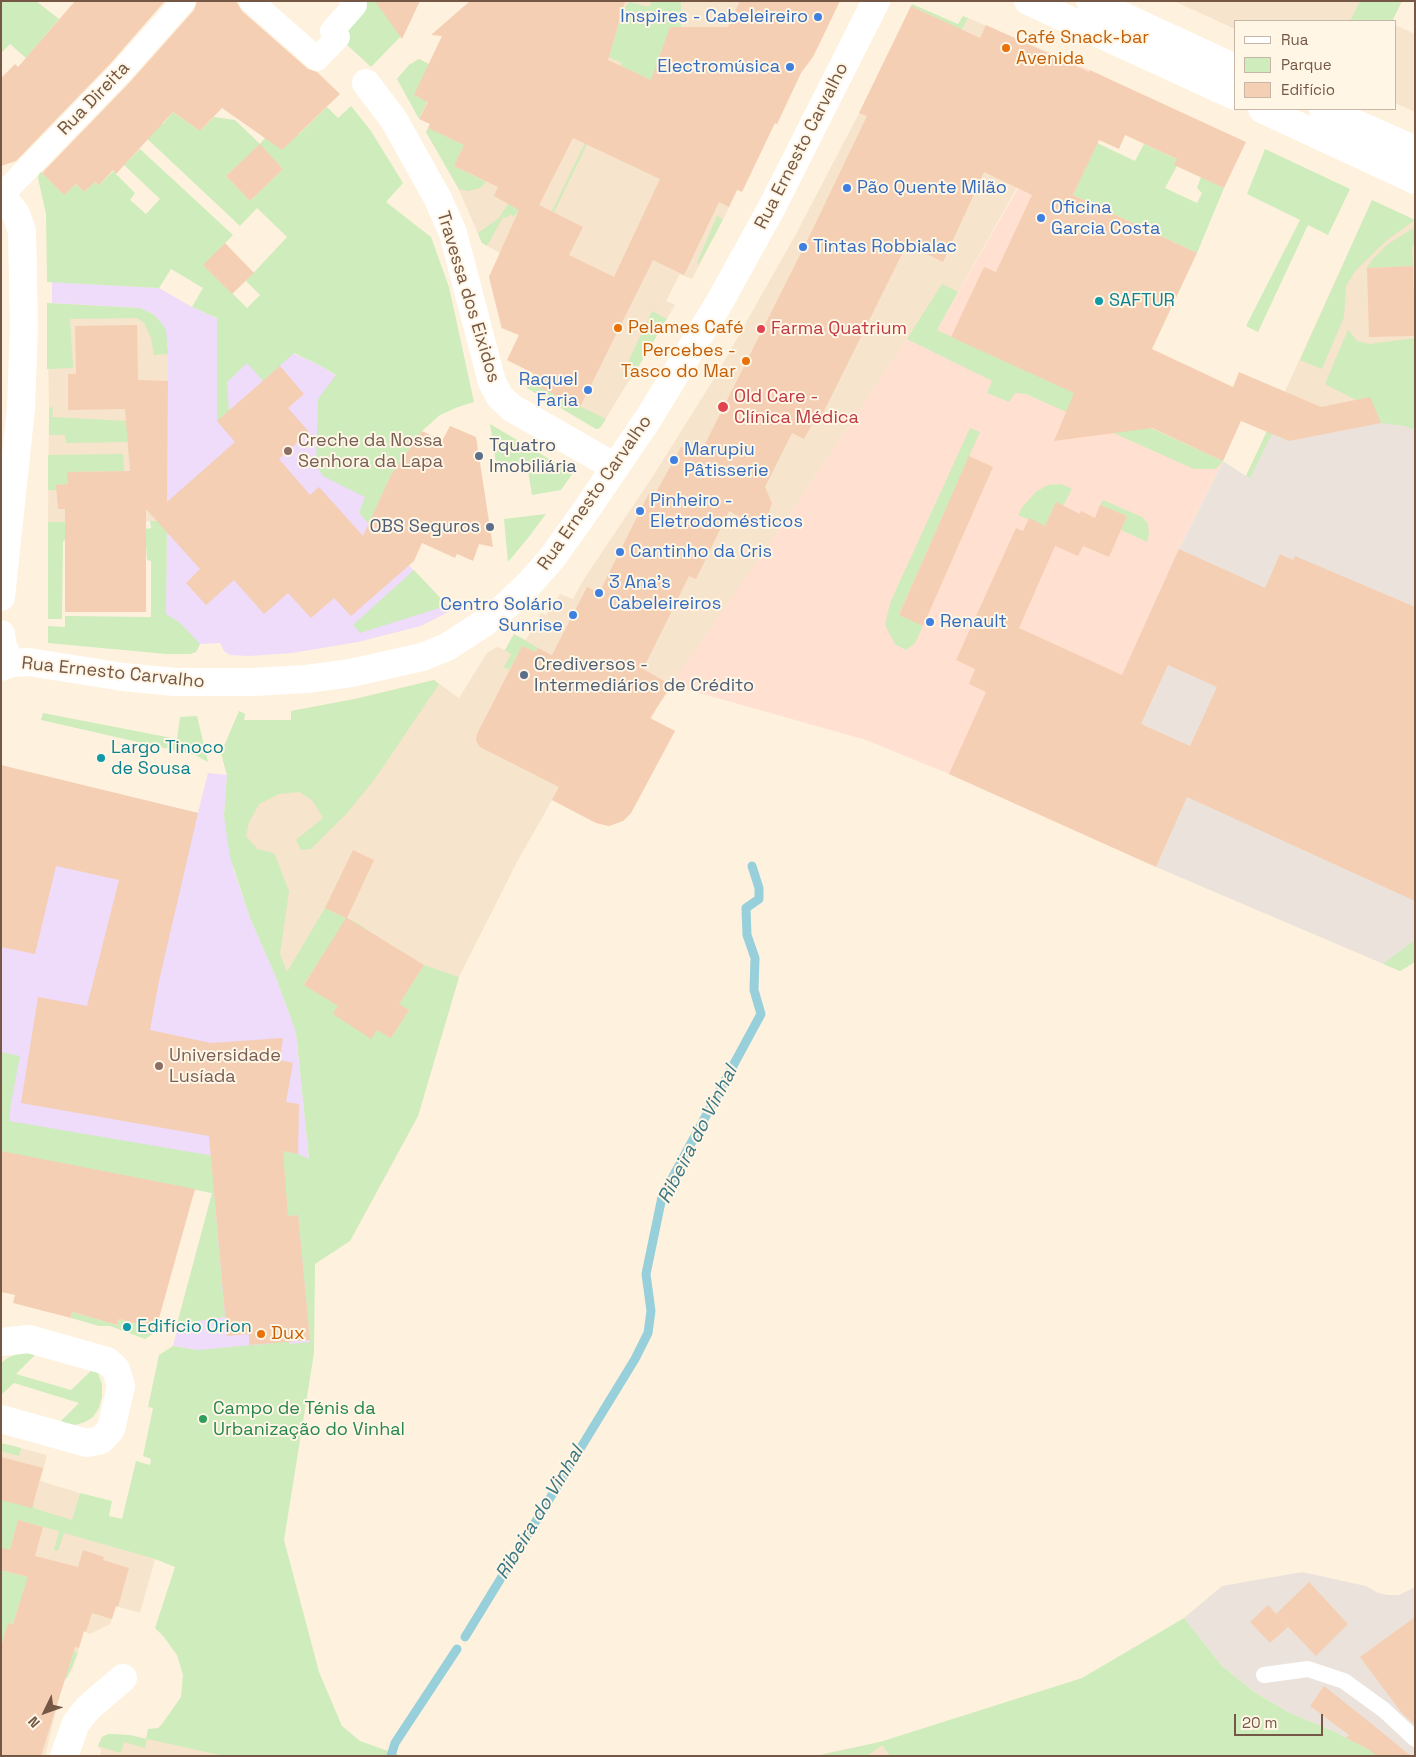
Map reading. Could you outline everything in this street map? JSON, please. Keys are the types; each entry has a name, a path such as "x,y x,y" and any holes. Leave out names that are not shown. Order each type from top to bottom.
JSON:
{"street":[{"name":"Rua Direita","path":"1,195 120,73 184,1"},
{"path":"250,1 317,59 338,37 332,31 355,5 351,1"},
{"name":"Rua Ernesto Carvalho","path":"6,665 29,662 132,678 174,682 214,683 297,679 342,674 422,657 446,647 467,635 507,605 529,584 562,544 648,419 736,272 792,169 876,1"},
{"path":"1028,1 1234,96"},
{"path":"1090,1 1234,68"},
{"name":"Travessa dos Eixidos","path":"366,83 394,120 438,200 452,233 492,382 500,397 512,408 615,467"},
{"path":"1269,110 1381,149 1415,150"},
{"path":"1324,110 1381,149 1415,180"},
{"path":"1,195 16,214 22,231 24,327 21,408 1,597"},
{"path":"1,634 6,665"},
{"path":"1,1342 29,1339 107,1361 116,1369 121,1386 111,1429 100,1440 87,1444 1,1419"},
{"path":"64,1756 76,1723 88,1708 122,1678"}],"lane":[{"path":"1264,1674 1308,1668 1344,1681 1384,1710 1415,1739"}],"shaded area":[{"path":"470,1 839,1 801,73 777,124 769,120 725,216 692,279 680,274 666,301 675,305 600,428 596,429 527,388 533,373 507,360 519,335 501,328 489,277 500,253 482,243 459,190 426,132 430,124 397,79 409,65 419,59 429,64 434,52 451,60"},
{"path":"1174,1 1402,1 1392,20 1234,20 1234,29"},
{"path":"911,6 962,30 968,18 1072,62 1024,175 937,330 918,323 657,708 651,719 675,731 631,813 623,821 609,826 596,823 552,800 517,862 459,977 418,1116 350,1241 221,753 239,711 245,714 244,720 291,720 291,711 355,699 434,680 459,698 487,653 497,647 505,650 514,634 526,640 541,613 546,615 560,594 573,599 582,582 653,476 717,374 796,234 868,96"},
{"path":"1396,25 1415,34 1415,112 1396,103"},
{"name":"Renault","path":"1072,62 1090,70 1071,111 997,357 1223,461 1179,549 1157,690 1169,838 1156,867 949,774 866,740 671,685 805,492 918,323 937,330 1018,188"},
{"path":"1372,200 1415,220 1415,415 1289,441 1267,431"},
{"name":"Creche da Nossa Senhora da Lapa","path":"52,282 159,288 192,307 321,366 422,431 391,475 369,524 452,610 421,626 358,642 292,653 248,656 230,655 224,651 220,643 200,644 196,652 190,654 166,615 168,347 160,321 153,314 140,308 52,303"},
{"path":"47,303 140,308 168,347 167,521 48,522 49,408"},
{"path":"1415,415 1415,962 1400,971 1156,867 1169,838 1133,821 1161,733 1141,724 1157,690 1122,675 1179,549 1223,461 1246,476 1267,431 1289,441"},
{"name":"Universidade Lusíada","path":"15,769 198,813 208,773 227,775 224,816 234,871 250,918 275,975 296,1032 309,1160 314,1353 197,1350 173,1346 212,1193 174,1185 1,1126 1,820"},
{"path":"1,1443 47,1455 40,1481 80,1493 69,1534 155,1559 140,1613 116,1606 110,1624 90,1634 84,1631 73,1668 64,1682 60,1694 45,1756 1,1756"},
{"path":"1302,1572 1366,1586 1378,1593 1388,1595 1399,1595 1415,1587 1415,1756 1381,1756 1337,1733 1288,1712 1254,1692 1222,1666 1184,1618 1222,1586"},
{"path":"108,1734 130,1735 224,1756 100,1756 101,1750 98,1746 102,1737"},
{"path":"880,1742 890,1756 817,1756 827,1753"}],"green space":[{"path":"1,1 36,1 59,19 26,58 10,44 1,53"},
{"path":"351,1 378,1 399,30 406,31 371,67 332,31"},
{"path":"652,1 681,1 681,28 651,80 621,66 622,63 609,57 623,9 630,2 649,7"},
{"path":"1360,1 1402,1 1392,20 1350,20"},
{"path":"912,4 958,24 963,16 968,18 962,30 911,6"},
{"path":"419,59 429,64 414,95 427,101 419,119 397,79 409,65"},
{"path":"351,106 371,131 403,183 386,202 431,237 449,287 474,402 440,415 422,431 391,475 369,524 359,513 365,497 323,476 316,465 318,399 336,375 294,353 263,381 247,363 227,382 229,411 217,421 217,318 192,307 203,288 171,269 159,288 47,282 46,214 38,178 40,171 64,195 76,184 84,192 95,182 99,185 113,171 135,193 130,200 146,214 160,199 124,165 140,149 233,235 204,265 247,308 260,295 246,281 287,237 257,208 240,226 141,133 156,119 163,124 173,112 200,131 214,117 235,120 260,144 265,138 296,131 299,134 327,107 338,118","holes":["260,145 283,169 250,201 226,176"]},
{"path":"428,128 464,145 454,166 486,182 480,188 468,191 459,189 426,132"},
{"path":"585,143 587,144 554,212 552,211"},
{"path":"1097,143 1135,161 1144,144 1177,159 1177,166 1165,188 1197,203 1202,193 1197,188 1201,177 1224,188 1197,253 1073,195"},
{"path":"1265,149 1350,189 1328,235 1308,225 1258,332 1246,326 1300,220 1247,194"},
{"path":"1372,200 1415,220 1387,240 1355,271 1346,286 1344,317 1322,369 1300,360"},
{"path":"508,204 528,213 521,216 516,213 514,217 510,214 507,218 503,217 487,246 482,243 478,233 498,219"},
{"path":"717,216 723,219 699,264 697,263"},
{"path":"1415,227 1415,244 1412,247 1413,266 1367,268 1372,260 1388,244"},
{"path":"942,284 958,292 937,330 1223,461 1216,469 1194,469 1026,394 1015,393 1009,402 987,393 992,381 907,339"},
{"path":"47,303 140,308 153,314 166,330 168,354 154,355 151,338 144,323 137,318 70,319 73,368 47,369"},
{"path":"652,311 667,319 631,379 622,375"},
{"path":"1348,330 1357,341 1370,344 1415,338 1415,430 1405,426 1381,423 1356,400 1325,384"},
{"path":"529,382 606,419 600,428 596,429 527,388"},
{"path":"53,407 52,417 126,421 128,442 66,443 65,435 49,435 49,408"},
{"path":"490,424 573,473 561,490 532,495 527,464 497,469"},
{"path":"970,428 980,432 899,614 923,626 915,643 906,650 895,644 885,625 890,603"},
{"path":"1267,431 1272,434 1250,478 1246,476"},
{"path":"123,454 124,471 68,472 68,484 57,485 57,490 48,490 48,455"},
{"path":"1061,484 1072,489 1063,506 1056,502 1045,526 1018,515 1023,506 1037,491 1048,485"},
{"path":"1103,500 1142,517 1148,524 1149,535 1147,542 1121,530 1127,516 1100,505"},
{"path":"546,514 528,538 508,562 504,519"},
{"path":"137,521 63,541 62,619 48,619 48,522"},
{"path":"150,521 167,521 166,614 179,622 200,644 196,652 190,654 166,654 48,643 48,626 65,627 65,616 151,617 151,561 147,560 145,529 151,528"},
{"path":"414,570 446,604 436,609 360,633 353,625"},
{"path":"514,634 538,648 536,652 522,646 509,670 504,667 511,654 505,650"},
{"path":"434,680 439,684 374,780 347,813 311,849 301,850 296,840 323,818 312,800 299,792 279,794 259,804 249,822 246,836 257,849 274,853 289,891 280,954 287,972 325,908 357,923 378,937 357,970 326,950 304,984 338,1006 333,1014 371,1038 377,1030 391,1038 409,1010 399,1004 424,965 459,977 418,1116 350,1241 315,1264 314,1353 284,1540 319,1672 342,1726 360,1741 402,1756 224,1756 147,1739 145,1748 124,1742 121,1753 98,1746 102,1737 108,1734 130,1735 146,1739 148,1729 158,1728 181,1697 183,1675 177,1655 155,1628 175,1567 155,1559 64,1533 58,1551 54,1550 59,1531 18,1520 4,1571 31,1578 24,1604 19,1603 13,1624 8,1623 1,1645 1,1500 14,1498 34,1503 33,1508 72,1520 80,1493 112,1501 109,1516 122,1519 136,1461 150,1465 151,1459 143,1456 153,1408 148,1407 159,1355 173,1346 197,1350 275,1343 288,1331 289,1344 310,1342 298,1215 288,1216 231,1141 298,1154 309,1159 296,1032 275,975 250,918 230,857 224,816 227,775 221,753 239,711 245,714 244,720 291,720 291,711 355,699"},
{"path":"43,713 177,739 180,717 197,716 208,762 195,755 41,720"},
{"path":"1415,940 1415,962 1400,971 1383,964"},
{"path":"1,1052 20,1056 9,1121 214,1156 215,1205 225,1317 177,1324 212,1193 8,1153 1,1155"},
{"path":"72,1312 117,1325 119,1319 156,1329 154,1333 145,1339 110,1326 99,1326 71,1318"},
{"path":"24,1352 35,1355 16,1374 71,1390 93,1369 98,1373 102,1384 102,1397 99,1408 93,1417 75,1425 60,1422 79,1403 14,1383 1,1395 1,1363 9,1357"},
{"path":"1,1443 21,1448 19,1456 1,1451"},
{"path":"1184,1618 1222,1666 1254,1692 1288,1712 1337,1733 1381,1756 890,1756 882,1745 867,1756 817,1756 880,1742 1082,1678"},
{"path":"57,1646 78,1653 67,1678 46,1673"}],"building":[{"path":"75,1 165,1 110,64 16,161 1,166 1,78 15,64 18,67"},
{"path":"197,1 236,1 242,11 308,69 317,72 340,94 282,150 222,108 200,131 173,112 116,174 113,170 99,185 95,182 84,192 76,184 64,195 42,173 130,82 194,10"},
{"path":"375,1 420,1 402,39"},
{"path":"470,1 625,1 608,60 651,80 670,27 728,27 740,1 840,1 813,57 801,73 777,124 775,123 742,192 737,190 729,207 719,202 684,275 653,260 580,407 529,382 533,373 507,360 519,335 502,328 489,277 519,210 494,196 498,187 454,166 464,145 428,128 430,124 419,119 428,102 414,95 442,36 431,35","holes":["573,138 660,179 614,277 569,255 583,227 539,205"]},
{"path":"911,6 980,38 986,25 1089,72 1090,70 1246,142 1224,188 1174,165 1177,159 1125,135 1119,149 1099,140 1073,195 1197,253 1152,349 1233,387 1239,372 1321,407 1370,397 1381,423 1289,441 1241,421 1223,461 1152,428 1054,441 1074,393 951,337 984,267 996,272 1032,195 984,172 943,262 907,244 820,419 816,417 804,439 792,433 765,487 772,503 768,515 759,523 749,522 729,511 696,579 689,576 643,669 671,685 650,718 675,731 631,813 623,821 609,826 596,823 552,800 559,787 480,747 476,741 477,734 522,646 536,652 538,648 552,655 587,587 599,593 649,493 654,496 681,447 700,454 809,237 867,116 859,113"},
{"path":"260,144 283,169 250,201 226,176"},
{"path":"225,243 254,273 232,294 203,265"},
{"path":"1413,266 1415,336 1369,337 1367,268"},
{"path":"137,325 138,380 168,381 167,502 235,442 217,421 280,366 304,394 288,408 309,432 279,459 310,495 319,487 363,536 391,475 422,431 442,441 450,426 476,437 493,547 479,544 473,561 457,554 455,558 422,543 414,561 351,616 334,598 311,618 288,593 264,614 234,580 206,605 186,583 200,569 146,509 146,612 65,612 65,509 58,509 56,485 68,484 67,472 130,471 125,409 68,410 68,374 76,374 75,326"},
{"path":"969,456 993,467 923,626 899,615"},
{"path":"1056,502 1080,514 1081,511 1095,518 1100,505 1127,516 1109,557 1083,546 1078,556 1055,546 1019,628 1122,675 1179,549 1265,588 1280,554 1293,560 1295,556 1415,607 1415,901 1187,797 1156,867 949,774 986,692 969,684 975,669 956,660 1016,528 1023,531 1029,518 1045,526","holes":["1168,665 1217,687 1190,746 1141,724"]},
{"path":"1,765 198,813 159,981 150,1030 211,1043 283,1038 280,1060 293,1063 286,1102 299,1104 298,1154 283,1151 288,1216 298,1215 310,1340 249,1345 249,1334 227,1336 209,1136 21,1103 38,997 87,1006 119,880 56,866 35,954 1,947"},
{"path":"353,850 374,860 347,918 424,965 399,1004 409,1010 391,1038 377,1030 371,1039 333,1014 338,1006 304,985 346,918 325,908"},
{"path":"1,1151 195,1189 156,1329 119,1319 117,1325 72,1312 71,1318 13,1303 15,1295 1,1292"},
{"path":"1,1457 43,1468 32,1508 1,1500"},
{"path":"18,1520 43,1527 35,1556 78,1567 83,1550 104,1557 103,1560 129,1568 118,1607 116,1606 112,1619 92,1613 79,1648 75,1647 41,1756 1,1756 1,1647 8,1623 13,1624 28,1577 1,1570 1,1548 10,1550"},
{"path":"1309,1582 1348,1624 1316,1656 1276,1614"},
{"path":"1268,1605 1288,1627 1270,1643 1250,1622"},
{"path":"1415,1617 1415,1725 1401,1712 1360,1657"},
{"path":"1324,1686 1411,1756 1377,1756 1368,1749 1346,1738 1349,1735 1310,1706"}],"waterway":[{"name":"Ribeira do Vinhal","path":"465,1637 635,1359 648,1333 651,1311 646,1274 662,1197 761,1014 754,990 755,958 747,935 746,908 759,899 759,888 752,866"},
{"name":"Ribeira do Vinhal","path":"391,1756 395,1743 457,1649"}],"place":[{"name":"Inspires - Cabeleireiro","path":"818,17"},
{"name":"Café Snack-bar Avenida","path":"1006,48"},
{"name":"Electromúsica","path":"790,67"},
{"name":"Pão Quente Milão","path":"847,188"},
{"name":"Oficina Garcia Costa","path":"1041,218"},
{"name":"Tintas Robbialac","path":"803,247"},
{"name":"SAFTUR","path":"1099,301"},
{"name":"Pelames Café","path":"618,328"},
{"name":"Farma Quatrium","path":"761,329"},
{"name":"Percebes - Tasco do Mar","path":"746,361"},
{"name":"Raquel Faria","path":"588,390"},
{"name":"Old Care - Clínica Médica","path":"723,407"},
{"name":"Creche da Nossa Senhora da Lapa","path":"288,451"},
{"name":"Tquatro Imobiliária","path":"479,456"},
{"name":"Marupiu Pâtisserie","path":"674,460"},
{"name":"Pinheiro - Eletrodomésticos","path":"640,511"},
{"name":"OBS Seguros","path":"490,527"},
{"name":"Cantinho da Cris","path":"620,552"},
{"name":"3 Ana's Cabeleireiros","path":"599,593"},
{"name":"Centro Solário Sunrise","path":"573,615"},
{"name":"Renault","path":"930,622"},
{"name":"Crediversos - Intermediários de Crédito","path":"524,675"},
{"name":"Largo Tinoco de Sousa","path":"101,758"},
{"name":"Universidade Lusíada","path":"159,1066"},
{"name":"Edifício Orion","path":"127,1327"},
{"name":"Dux","path":"261,1334"},
{"name":"Campo de Ténis da Urbanização do Vinhal","path":"203,1419"}]}
